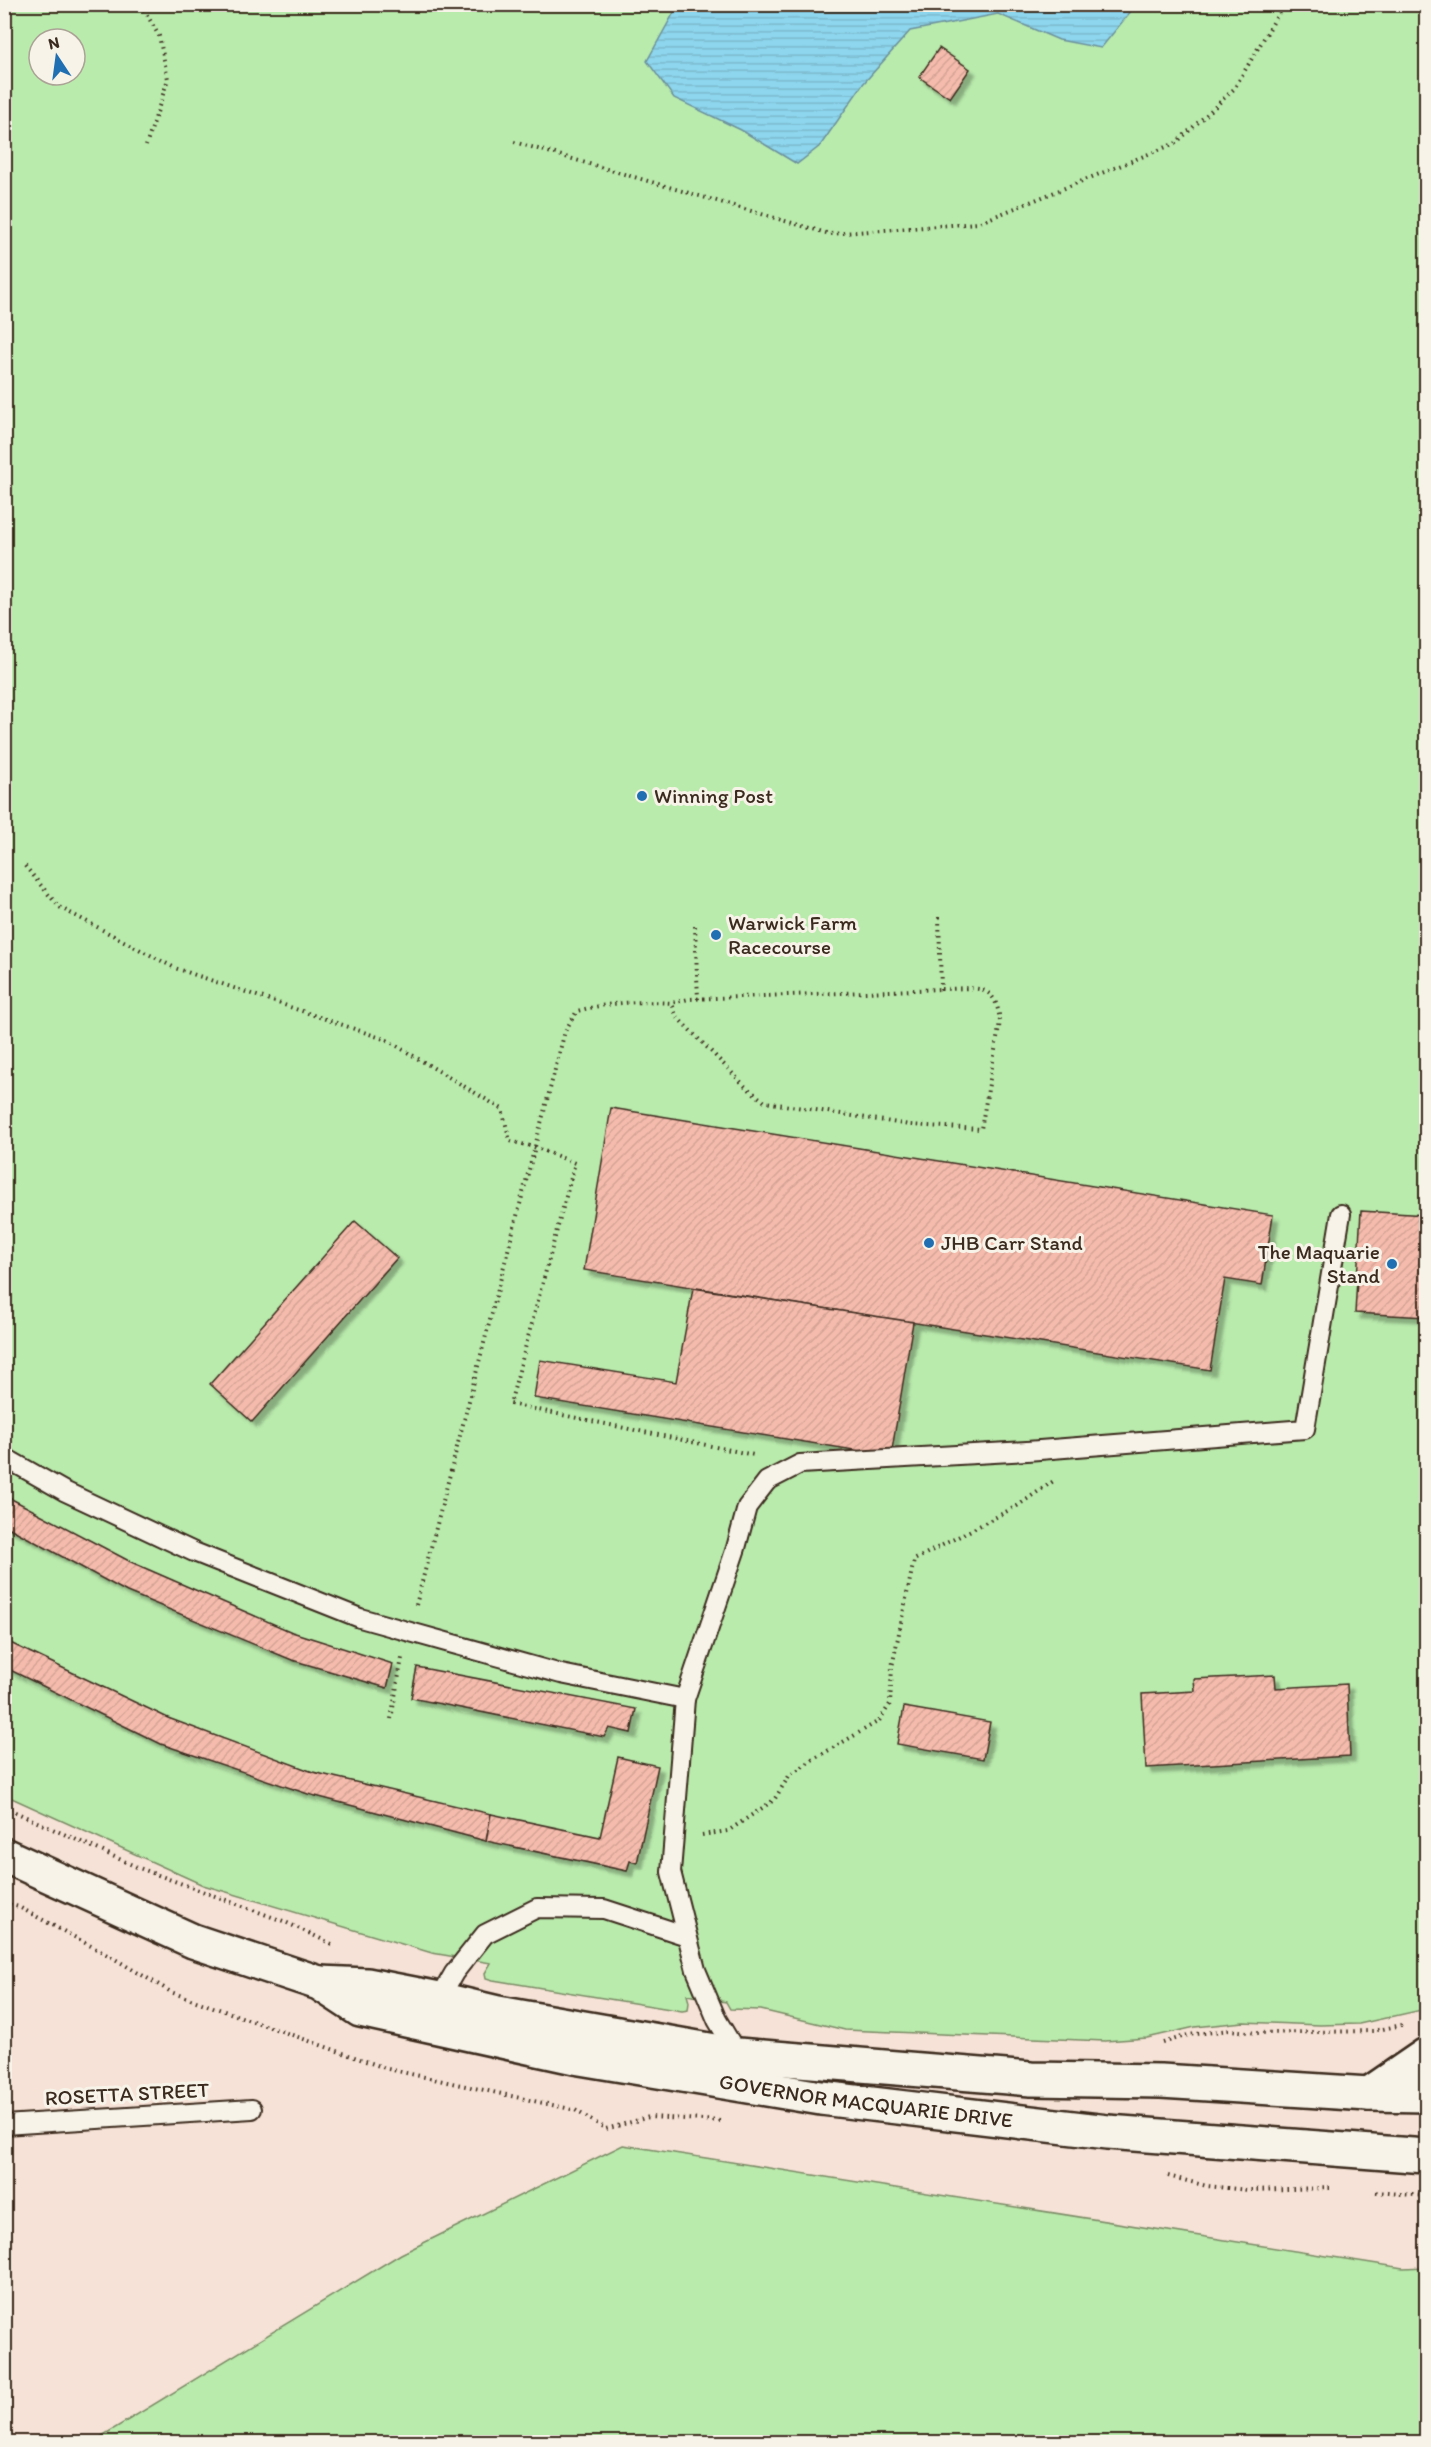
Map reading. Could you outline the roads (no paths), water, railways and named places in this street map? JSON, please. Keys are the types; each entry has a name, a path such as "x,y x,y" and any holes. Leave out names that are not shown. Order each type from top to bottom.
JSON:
{"main road":[{"name":"GOVERNOR MACQUARIE DRIVE","path":"4,1855 193,1941 320,1983 360,2010 574,2057 821,2098 1108,2132 1426,2156"},
{"name":"GOVERNOR MACQUARIE DRIVE","path":"320,1983 367,1985 498,2013 738,2055 1031,2079 1161,2080 1426,2096"},
{"path":"1369,2094 1426,2055"}],"lane":[{"path":"738,2055 717,2020 696,1970 671,1872 686,1699 736,1548 747,1507 768,1481 800,1464 1305,1429 1341,1214"},
{"path":"4,1457 64,1491 194,1552 360,1618 561,1674 686,1699"},
{"path":"439,1999 454,1973 485,1934 537,1908 604,1909 687,1936"},
{"name":"ROSETTA STREET","path":"4,2125 252,2109"}],"water":[{"path":"678,5 1136,5 1101,48 1059,40 998,14 910,31 863,84 820,146 797,164 741,130 674,98 647,61"}],"place":[{"name":"Winning Post","path":"642,796"},
{"name":"Warwick Farm Racecourse","path":"716,935"},
{"name":"JHB Carr Stand","path":"929,1243"},
{"name":"The Maquarie Stand","path":"1392,1264"}]}
